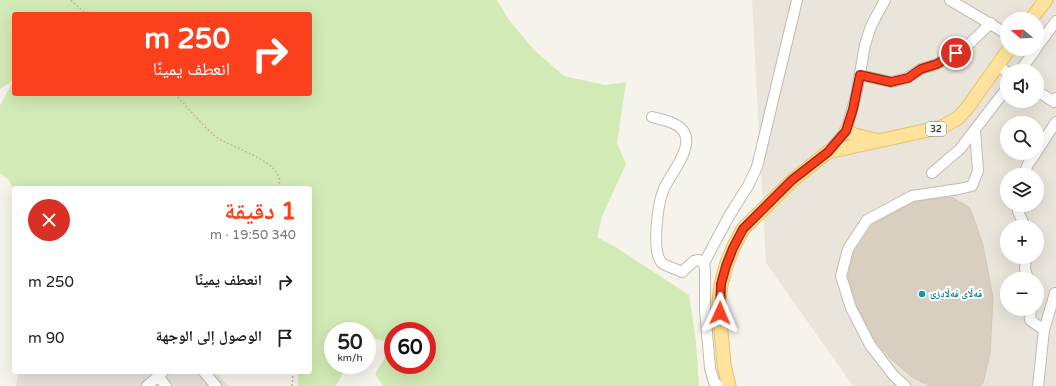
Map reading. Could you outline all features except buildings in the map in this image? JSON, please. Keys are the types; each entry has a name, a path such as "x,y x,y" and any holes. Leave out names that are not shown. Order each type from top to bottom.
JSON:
{"main road":[{"path":"1037,12 1046,0"},
{"name":"32","path":"729,386 724,365 719,301 721,284 726,266 743,229 792,180 828,152 936,129 953,122 963,114 1000,70"},
{"path":"846,131 855,135 879,141"}],"street":[{"path":"719,386 714,382 710,368 705,310 704,263 729,216 748,186 757,167 797,0"},
{"path":"828,152 846,131 853,109 865,45 871,26 885,0"},
{"path":"950,0 1000,29"},
{"path":"1044,37 1056,21"},
{"path":"860,75 891,82 908,78 921,69 937,64 966,48 991,23"},
{"path":"1044,95 1055,101"},
{"path":"932,172 960,149 1000,97"},
{"path":"652,117 676,125 684,131 687,140 683,156 663,191 656,228 657,253 662,263 678,270 694,261 699,260 704,263"},
{"path":"1044,140 1056,122"},
{"path":"905,386 894,376 870,345 851,308 841,276 848,249 867,220 912,196 972,186 978,171 975,130"},
{"path":"1038,386 1044,330 1056,292"},
{"path":"1030,316 1030,320 1044,330"},
{"path":"147,386 161,374 166,386"},
{"path":"206,374 216,386"}],"path":[{"path":"71,0 84,12"},
{"path":"177,96 216,137 265,161 277,171 280,184 279,186"},
{"path":"292,386 293,374"}],"shaded area":[{"path":"752,0 1056,0 1056,386 853,386 766,263"},
{"path":"218,374 228,386 16,386 18,375"}],"green space":[{"path":"0,0 497,0 509,20 533,49 564,76 605,85 626,82 617,143 626,164 603,214 597,237 617,248 689,295 696,342 699,386 383,386 375,374 384,359 384,374 436,374 436,322 384,322 384,341 376,339 376,322 324,322 324,374 342,374 336,386 298,386 298,374 312,374 312,186 12,187 9,180 0,173 0,105 12,84 12,96 312,96 312,12 12,12 12,81 0,89"}],"place":[{"name":"قەڵای قەڵادزێ","path":"922,294"}],"route":[{"path":"720,313 719,301 721,284 733,248 743,229 792,180 828,152 846,131 853,109 860,75 891,82 908,78 921,69 937,64 956,53"}]}
